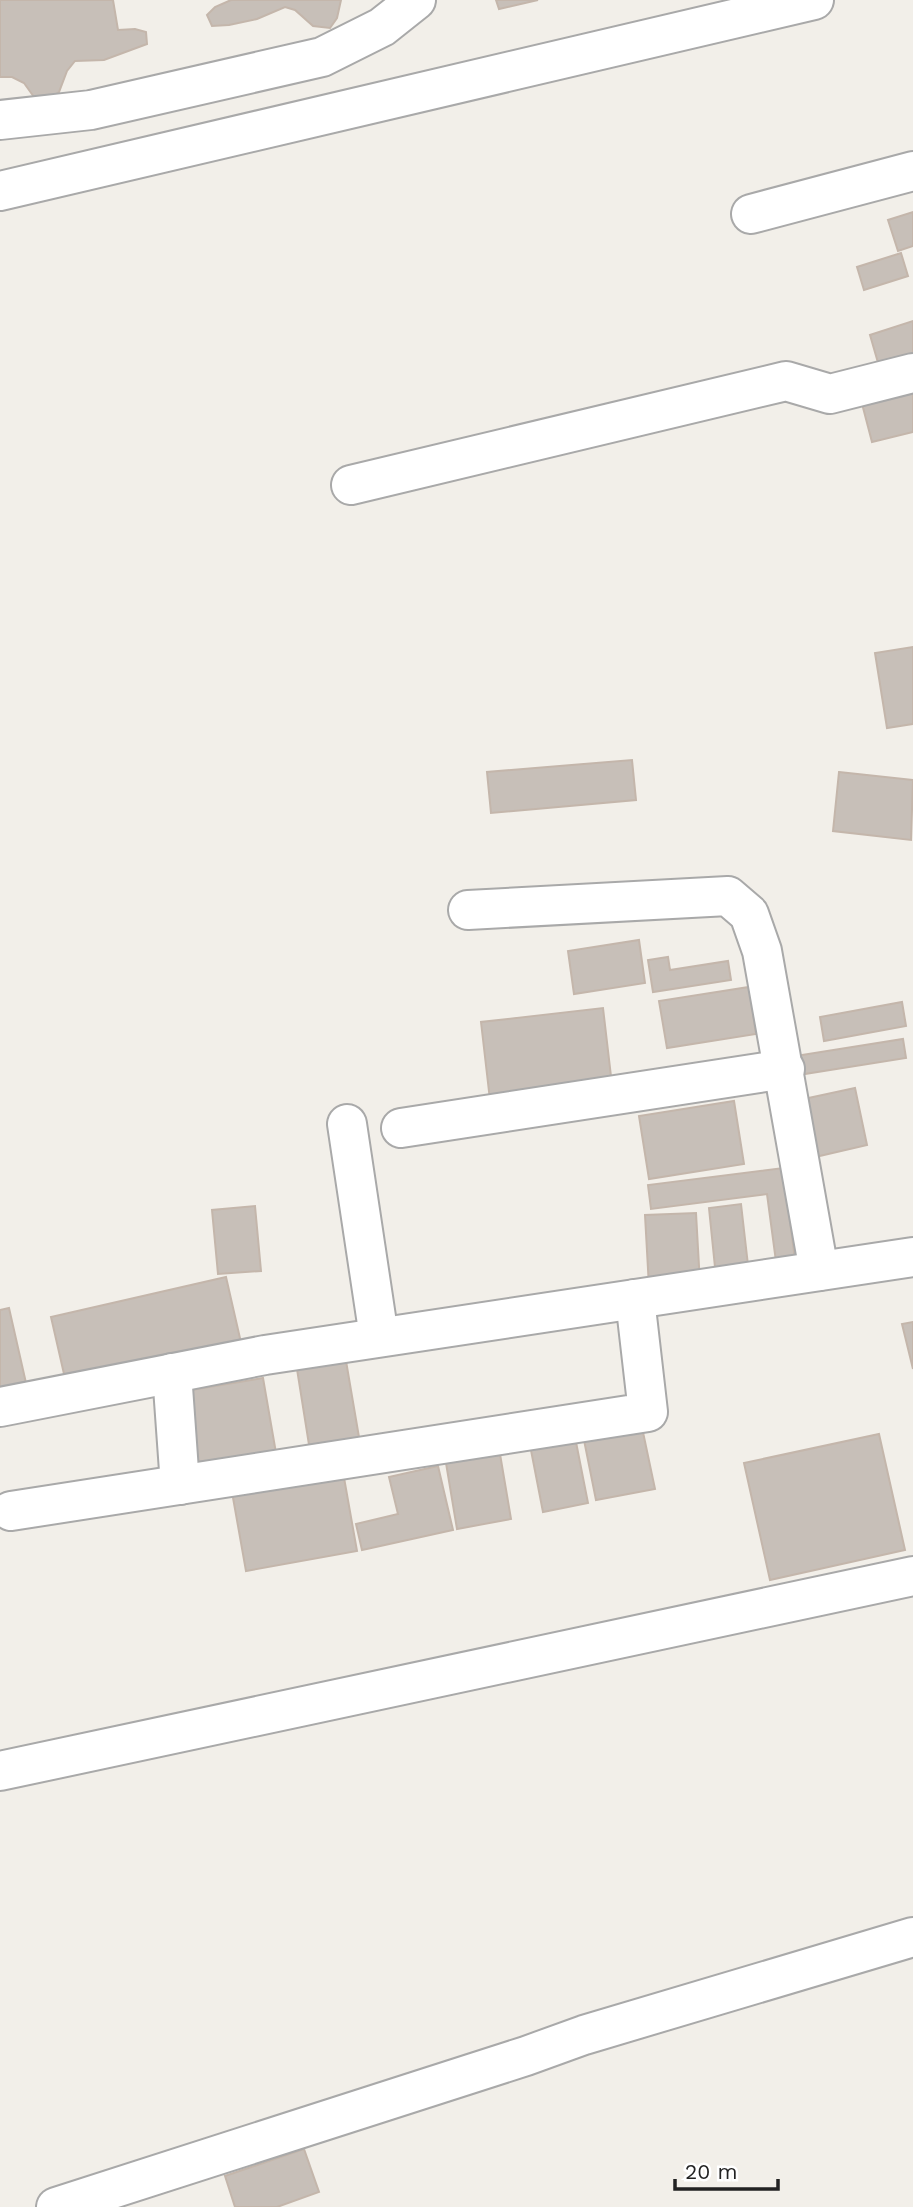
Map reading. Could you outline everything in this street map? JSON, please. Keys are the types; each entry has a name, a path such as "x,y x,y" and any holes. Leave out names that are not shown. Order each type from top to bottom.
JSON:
{"street":[{"path":"0,120 90,110 322,57 382,27 415,0"},
{"path":"0,191 814,0"},
{"path":"186,89 224,138"},
{"path":"751,214 913,171"},
{"path":"351,485 786,381 830,394 913,373"},
{"path":"468,910 728,896 749,914 762,951 819,1271"},
{"path":"401,1128 785,1069"},
{"path":"347,1124 379,1337"},
{"path":"0,1407 265,1354 913,1256"},
{"path":"11,1511 648,1412 635,1298"},
{"path":"172,1373 180,1485"},
{"path":"0,1772 913,1576"},
{"path":"56,2207 584,2035 913,1937"}],"building":[{"path":"0,0 113,0 118,30 135,29 146,32 147,44 104,60 75,61 67,71 59,92 45,102 34,97 24,83 12,77 0,77"},
{"path":"231,0 341,0 337,18 330,28 313,26 295,10 285,7 257,19 229,25 212,26 207,15 215,7"},
{"path":"496,0 538,0 499,9"},
{"path":"913,212 913,246 898,251 888,220"},
{"path":"901,253 908,276 864,290 857,267"},
{"path":"913,321 913,370 883,380 870,335"},
{"path":"913,383 913,432 872,442 860,396"},
{"path":"913,647 913,724 887,728 875,653"},
{"path":"632,760 636,800 491,813 487,772"},
{"path":"839,772 913,780 911,840 833,831"},
{"path":"639,940 645,983 574,994 568,951"},
{"path":"668,957 670,970 728,961 731,980 653,992 648,960"},
{"path":"749,987 756,1034 667,1048 659,1001"},
{"path":"902,1002 906,1026 824,1041 820,1017"},
{"path":"603,1008 612,1085 490,1100 481,1022"},
{"path":"903,1039 906,1058 792,1076 789,1057"},
{"path":"855,1088 867,1145 811,1158 799,1100"},
{"path":"734,1101 744,1164 649,1179 639,1116"},
{"path":"783,1168 796,1267 777,1269 767,1194 651,1209 648,1185"},
{"path":"741,1204 749,1274 716,1277 709,1208"},
{"path":"255,1206 261,1271 218,1274 212,1210"},
{"path":"696,1213 700,1284 649,1287 645,1215"},
{"path":"226,1277 242,1347 67,1387 51,1317"},
{"path":"9,1308 26,1383 0,1388 0,1310"},
{"path":"913,1322 913,1369 902,1324"},
{"path":"346,1361 360,1443 310,1451 297,1369"},
{"path":"263,1378 276,1453 198,1465 185,1391"},
{"path":"640,1418 655,1489 596,1500 582,1430"},
{"path":"879,1434 905,1550 770,1580 744,1463"},
{"path":"575,1437 588,1503 543,1512 530,1445"},
{"path":"500,1454 511,1519 457,1529 446,1463"},
{"path":"438,1466 453,1530 362,1550 356,1524 398,1514 389,1477"},
{"path":"343,1472 357,1551 246,1571 232,1492"},
{"path":"304,2149 319,2192 277,2207 235,2207 225,2176"}]}
